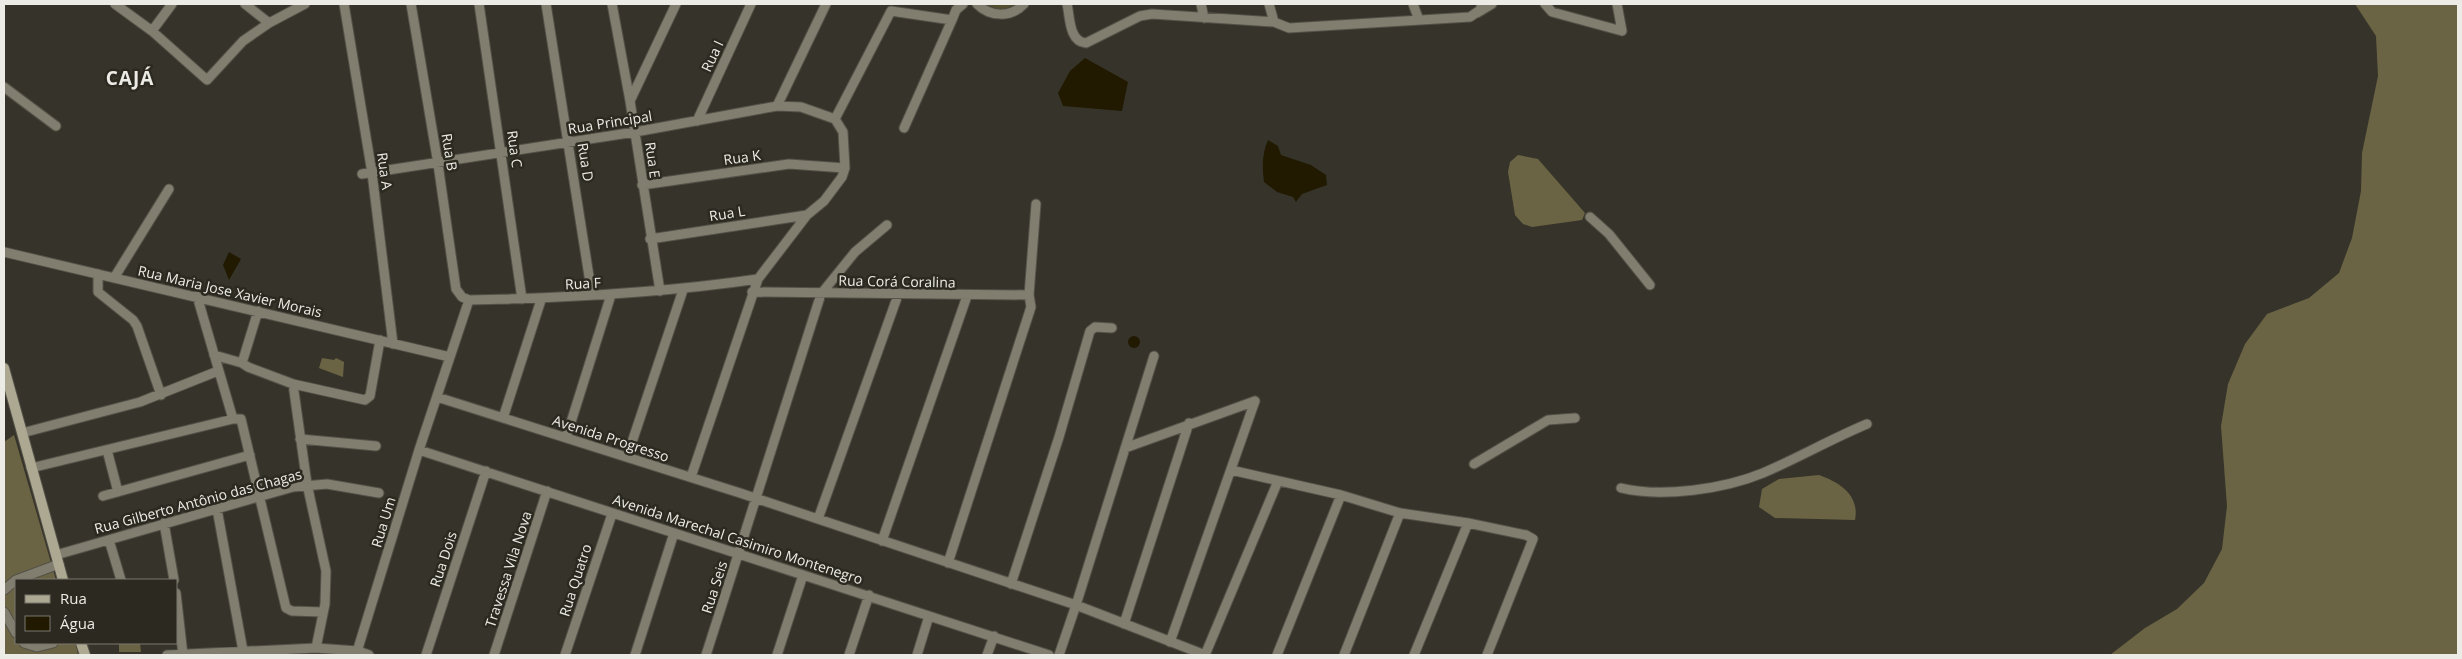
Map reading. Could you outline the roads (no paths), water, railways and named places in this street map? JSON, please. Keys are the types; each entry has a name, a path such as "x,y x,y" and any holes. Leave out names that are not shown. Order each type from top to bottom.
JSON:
{"main road":[{"path":"4,368 63,579"}],"street":[{"path":"115,4 152,31 207,80 235,49 269,22 306,4"},
{"path":"152,31 172,4"},
{"path":"245,4 269,22"},
{"name":"Rua A","path":"344,4 372,173 393,344"},
{"name":"Rua B","path":"411,4 438,164 456,289 469,300"},
{"name":"Rua C","path":"479,4 522,299"},
{"name":"Rua D","path":"546,4 592,295"},
{"name":"Rua E","path":"612,4 630,101 650,239 660,291"},
{"path":"630,101 676,4"},
{"name":"Rua I","path":"697,121 751,4"},
{"path":"777,106 826,4"},
{"path":"904,128 956,10 963,4"},
{"path":"977,4 991,13 1002,15 1013,12 1024,4"},
{"path":"1067,4 1075,38 1079,42 1086,43 1140,16 1162,14 1274,22 1289,28 1470,17 1492,4"},
{"path":"1201,4 1204,18"},
{"path":"1269,4 1274,22"},
{"path":"1413,4 1419,20"},
{"path":"1476,14 1482,4"},
{"path":"1543,4 1552,12 1622,31 1617,4"},
{"path":"691,477 752,292 758,279 807,215 830,193 842,177 845,168 843,132 835,119 891,11 952,20"},
{"path":"4,87 56,126"},
{"name":"Rua Principal","path":"362,174 569,143 777,106 801,107 835,119"},
{"name":"Rua K","path":"642,185 789,164 845,168"},
{"path":"114,278 168,190"},
{"path":"948,563 1031,307 1029,295 1036,204"},
{"name":"Rua L","path":"650,239 807,215"},
{"path":"1590,217 1609,234 1650,285"},
{"path":"821,294 855,252 887,225"},
{"name":"Rua Maria Jose Xavier Morais","path":"4,252 450,357"},
{"path":"98,274 98,292 133,320 137,326 161,395"},
{"name":"Rua F","path":"469,300 541,300 683,290 758,279"},
{"path":"627,457 683,290"},
{"name":"Rua Corá Coralina","path":"752,292 967,296 1029,295"},
{"name":"Rua Seis","path":"706,655 821,294"},
{"path":"566,438 611,295"},
{"path":"818,519 898,295"},
{"path":"197,296 233,419"},
{"path":"882,541 967,296"},
{"path":"450,357 469,300"},
{"path":"503,418 541,300"},
{"path":"242,363 258,311"},
{"path":"1011,584 1059,437 1090,331 1096,327 1112,328"},
{"path":"214,355 242,363 293,384 368,400 380,340"},
{"path":"1059,655 1154,356"},
{"name":"Rua Um","path":"357,653 419,450 450,357"},
{"path":"22,433 161,395 218,371"},
{"path":"293,384 307,484 326,571 327,588 316,648"},
{"name":"Avenida Progresso","path":"437,397 757,498 1076,606 1205,655"},
{"path":"1125,448 1189,423 1255,401 1170,642"},
{"path":"1474,464 1548,420 1576,418"},
{"path":"31,468 233,419 241,419 286,608 292,611 323,612"},
{"path":"1124,624 1189,423"},
{"path":"1621,488 1637,492 1654,492 1723,485 1762,474 1866,424"},
{"path":"300,439 376,446"},
{"path":"107,450 118,492"},
{"name":"Avenida Marechal Casimiro Montenegro","path":"419,450 1049,655"},
{"path":"103,496 250,455"},
{"path":"1231,470 1342,495 1400,513 1468,523 1533,538 1487,655"},
{"name":"Rua Dois","path":"426,655 486,471"},
{"path":"1205,655 1278,482"},
{"name":"Rua Gilberto Antônio das Chagas","path":"18,579 57,559 109,540 307,484 328,484 379,493"},
{"name":"Travessa Vila Nova","path":"494,655 547,491"},
{"path":"1277,655 1342,495"},
{"path":"217,509 243,651"},
{"path":"1344,655 1400,513"},
{"name":"Rua Quatro","path":"565,655 612,514"},
{"path":"164,523 174,579"},
{"path":"1414,655 1468,523"},
{"path":"634,655 674,533"},
{"path":"109,540 121,579"},
{"path":"777,655 803,575"},
{"name":"Rua Gilberto Antônio das Chagas","path":"4,590 15,581"},
{"path":"849,655 869,595"},
{"path":"178,611 183,655"},
{"path":"4,612 15,631"},
{"path":"917,655 929,616"},
{"path":"988,655 994,636"},
{"path":"27,644 37,647 49,644"},
{"path":"167,655 316,648 369,655"}],"water":[{"path":"1085,58 1128,82 1122,111 1063,106 1058,93 1070,71"},
{"path":"1268,140 1278,146 1281,155 1311,165 1326,175 1327,185 1302,194 1296,202 1293,197 1277,192 1264,182 1263,161"},
{"path":"229,252 241,259 229,280 223,265"},
{"path":"1136,336 1139,337 1139,347 1132,348 1129,347 1128,340 1129,337"}],"district":[{"name":"CAJÁ","path":"130,78"}]}
